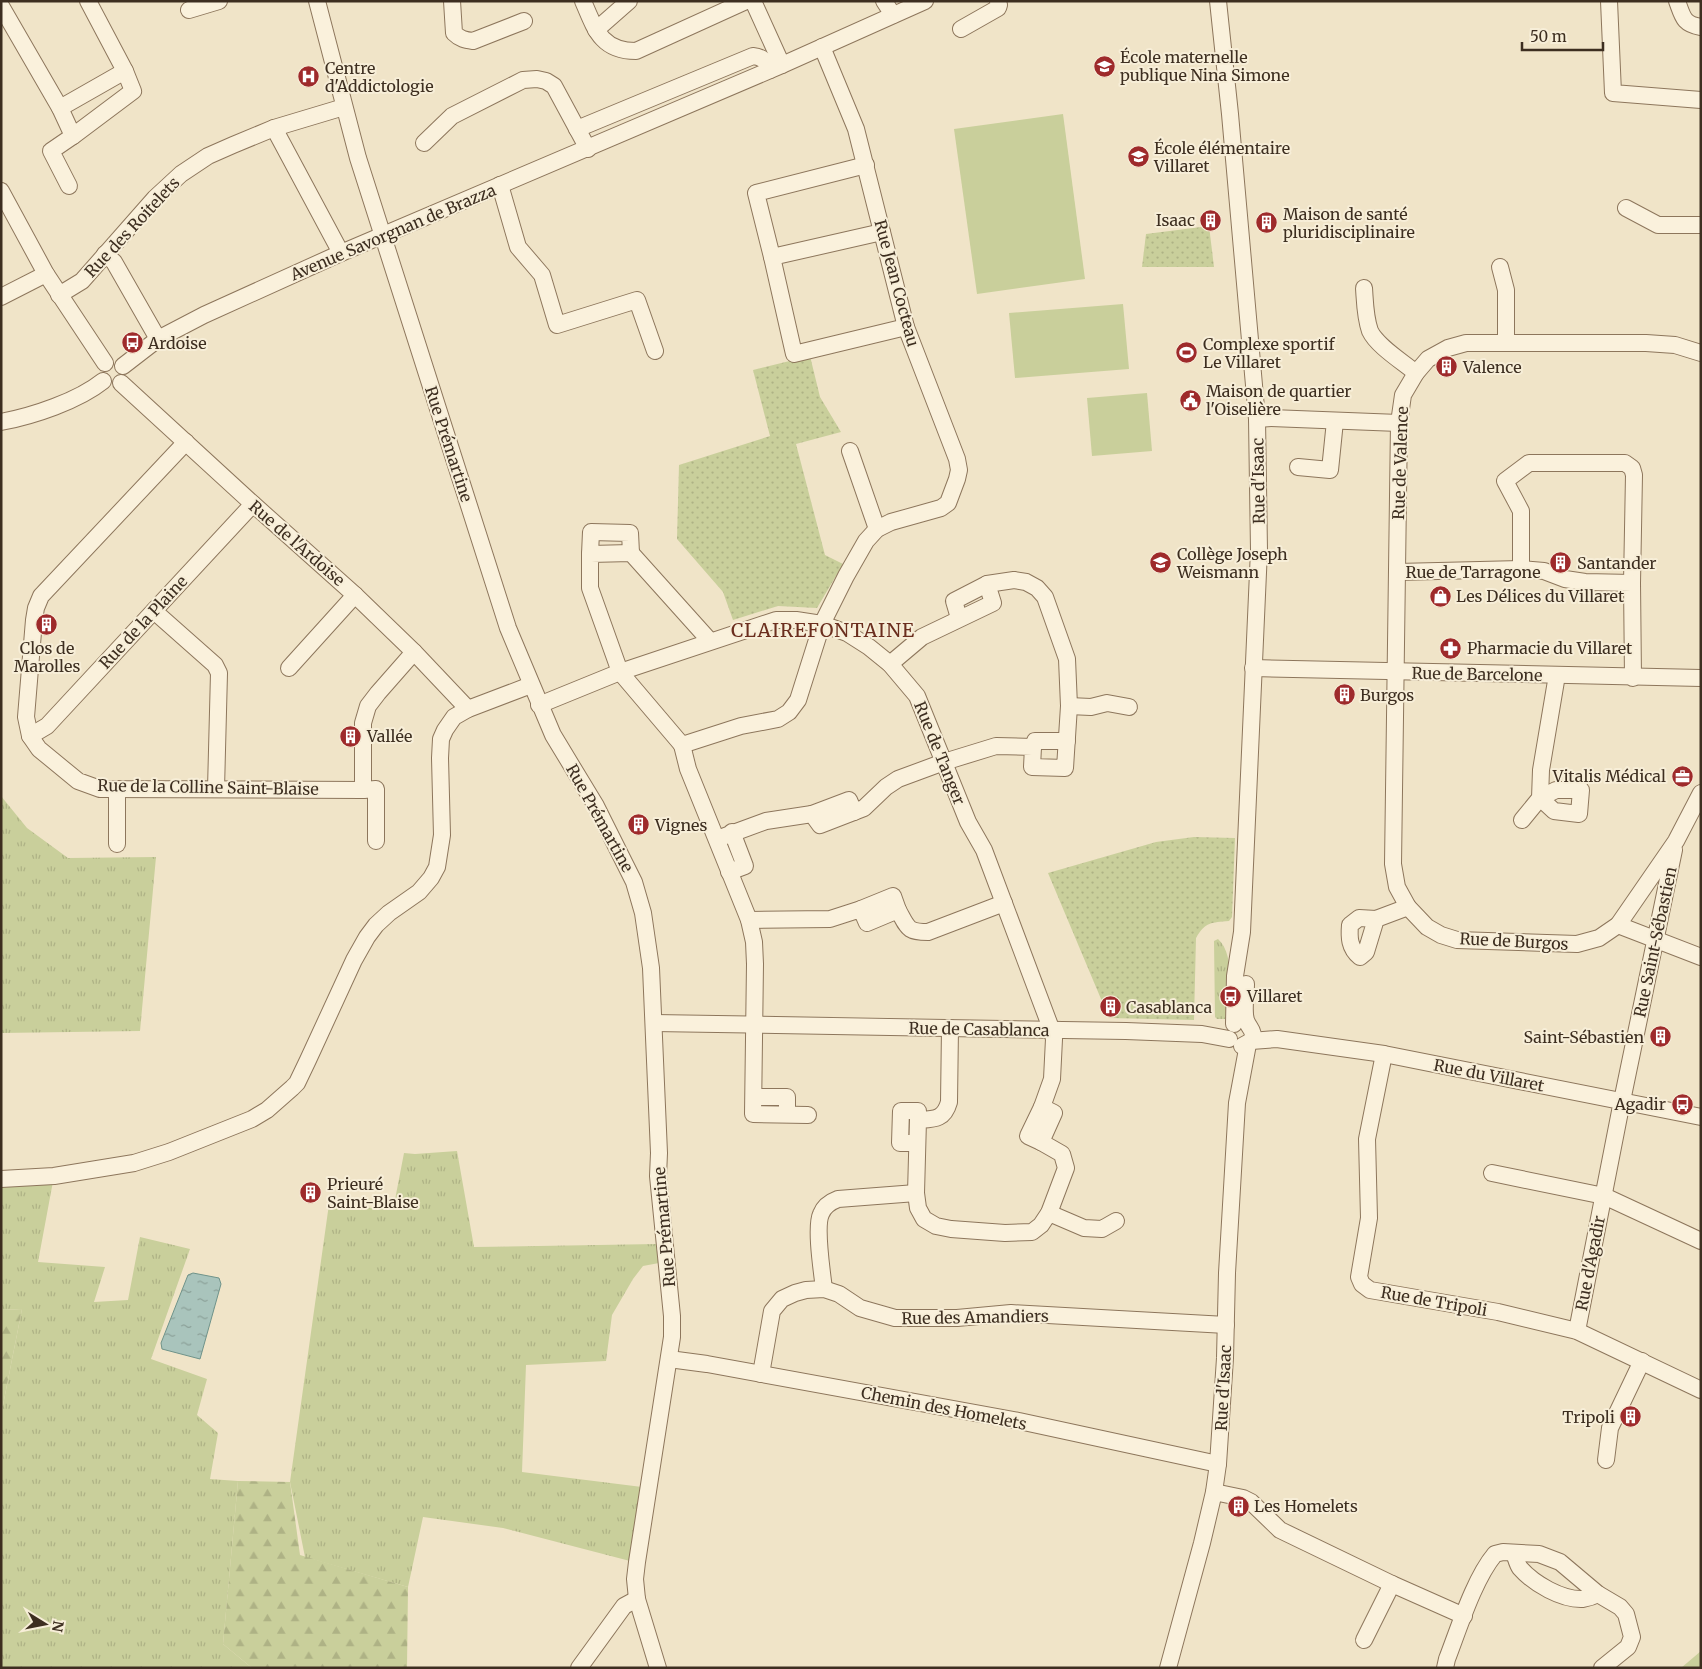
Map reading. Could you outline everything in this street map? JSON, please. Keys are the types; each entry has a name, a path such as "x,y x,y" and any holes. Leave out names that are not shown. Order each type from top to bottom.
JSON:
{"street":[{"path":"69,186 51,150 133,91 125,71 88,1"},
{"path":"189,10 219,1"},
{"name":"Rue Prémartine","path":"317,1 358,158 500,602 552,735 596,806 634,882 643,913 651,968 659,1153 658,1176 672,1316 672,1337 636,1571 635,1589 658,1668"},
{"path":"452,1 454,33 458,38 473,40 524,21"},
{"path":"583,1 596,30 604,41 613,48 623,51 636,51 746,1"},
{"path":"596,30 629,1"},
{"path":"753,1 776,68"},
{"path":"884,1 894,15"},
{"name":"Avenue Savorgnan de Brazza","path":"123,366 158,339 204,315 341,253 776,68 925,1"},
{"path":"961,29 998,8 998,1"},
{"name":"Rue d'Isaac","path":"1168,1668 1198,1558 1214,1492 1218,1464 1229,1229 1241,1034 1235,976 1242,932 1259,550 1257,420 1218,1"},
{"path":"1609,1 1613,94 1701,100"},
{"path":"1677,1 1683,18 1692,25 1701,27"},
{"path":"1,6 60,108 73,136"},
{"name":"Rue Jean Cocteau","path":"682,745 741,726 778,719 789,712 798,700 822,624 866,541 877,529 891,522 941,508 948,503 959,470 957,459 906,327 856,129 822,47"},
{"path":"577,129 753,56 766,60 776,68"},
{"path":"60,108 125,71"},
{"path":"424,143 452,116 523,80 537,79 546,81 554,86 588,149"},
{"path":"660,95 671,113"},
{"name":"Rue des Roitelets","path":"59,295 82,281 155,198 181,174 208,156 274,128 344,107"},
{"path":"274,128 341,253"},
{"path":"866,166 756,193 794,354 906,327"},
{"path":"500,186 518,247 542,275 557,324 637,300 655,350"},
{"path":"1,191 46,274 105,364"},
{"path":"1626,208 1658,225 1701,225"},
{"path":"772,257 882,232"},
{"path":"105,254 114,262 158,339"},
{"path":"1500,267 1506,290 1506,343"},
{"path":"1,297 46,274"},
{"path":"1364,288 1370,331 1381,344 1416,373"},
{"name":"Rue de Valence","path":"1395,672 1399,423 1403,395 1416,373 1428,359 1448,348 1466,343 1646,343 1675,345 1701,353"},
{"path":"113,361 119,362 123,366 125,376 121,383 112,386 103,381 100,373 105,364 113,361"},
{"path":"1,422 22,418 57,406 86,392 103,381"},
{"name":"Rue de l'Ardoise","path":"121,383 355,595 414,652 468,709"},
{"path":"1257,420 1270,418 1399,423"},
{"path":"1298,467 1330,470 1335,422"},
{"path":"30,736 26,717 34,620 40,596 186,442"},
{"path":"850,452 877,529"},
{"path":"1521,570 1520,511 1505,481 1529,463 1625,463 1632,468 1634,475 1633,678"},
{"name":"Rue de la Plaine","path":"30,736 47,726 253,504"},
{"path":"710,641 631,553 630,534 591,532 590,588 620,672 682,745 688,769 750,920 754,942 753,1114 808,1115"},
{"path":"590,554 631,553"},
{"name":"Rue de Tarragone","path":"1397,572 1544,571 1565,579 1585,582 1632,583"},
{"path":"890,664 922,637 993,603 988,584 1014,580 1026,582 1038,588 1045,598 1067,659 1069,706 1067,741 1065,768 1032,767 1035,741 1067,741"},
{"path":"289,668 355,595"},
{"path":"154,611 215,665 219,674 216,789"},
{"name":"Rue de Tanger","path":"539,705 620,672 776,620 796,620 822,624 847,633 869,647 890,664 917,696 968,822 984,850 1052,1031 1054,1039 1052,1079 1042,1106 1054,1113 1042,1142 1062,1154 1066,1168 1049,1213"},
{"path":"376,841 376,789 363,790 362,723 368,706 378,692 414,652"},
{"name":"Rue de Barcelone","path":"1253,668 1557,674 1633,678 1701,678"},
{"name":"Rue de Burgos","path":"1395,672 1393,864 1397,887 1408,907 1427,926 1441,935 1457,940 1577,944 1599,938 1618,925 1676,841 1696,808 1701,792"},
{"path":"1522,820 1540,798 1541,770 1557,674"},
{"path":"1,1179 54,1176 134,1163 169,1152 252,1119 267,1110 292,1088 297,1083 354,960 367,938 376,925 389,913 418,892 431,878 437,867 442,835 441,739 445,730 454,717 468,709 531,685"},
{"path":"1069,706 1091,706 1107,703 1129,706"},
{"name":"Rue de la Colline Saint-Blaise","path":"30,736 39,750 78,781 100,789 363,790"},
{"path":"717,839 766,821 812,814 820,825 864,808 886,787 898,779 944,762 996,746 1034,747"},
{"path":"117,789 117,844"},
{"path":"729,872 745,866 732,832"},
{"name":"Rue Saint-Sébastien","path":"1622,1101 1676,841"},
{"path":"750,920 830,919 861,909 867,923 898,910 908,928 917,932 928,932 1004,903"},
{"path":"1376,919 1408,907"},
{"path":"1618,925 1701,957"},
{"name":"Rue de Casablanca","path":"654,1023 1241,1034"},
{"path":"950,1028 947,1109 938,1118 918,1120 916,1193 918,1208 924,1219 936,1226 951,1229 1005,1233 1032,1232 1041,1225 1049,1213 1084,1228 1102,1230 1116,1221"},
{"name":"Rue du Villaret","path":"1241,1034 1384,1054 1701,1117"},
{"name":"Rue de Tripoli","path":"1384,1054 1367,1139 1369,1218 1359,1277 1362,1284 1370,1290 1498,1312 1577,1330 1701,1390"},
{"name":"Rue d'Agadir","path":"1577,1330 1622,1101"},
{"name":"Rue d'Agadir","path":"1492,1173 1604,1196"},
{"path":"761,1374 772,1311 782,1299 795,1293 824,1289 819,1229 820,1216 824,1208 838,1199 916,1193"},
{"path":"1604,1196 1701,1241"},
{"name":"Rue des Amandiers","path":"824,1289 839,1294 860,1308 895,1318 957,1318 1011,1313 1226,1325"},
{"name":"Chemin des Homelets","path":"669,1359 707,1364 1019,1421 1218,1464"},
{"path":"1606,1460 1610,1428 1642,1361"},
{"path":"1214,1492 1243,1498 1250,1502 1280,1530 1464,1616"},
{"path":"1514,1553 1519,1566 1533,1580 1550,1590 1569,1598 1584,1599 1598,1594"},
{"path":"1445,1668 1446,1659 1464,1616 1490,1561 1495,1554 1514,1553 1539,1554 1560,1562 1598,1594 1626,1614 1632,1637 1628,1647 1602,1668"},
{"path":"1364,1640 1392,1584"},
{"path":"579,1668 624,1606 637,1599"}],"green space":[{"path":"1063,114 1085,279 977,294 954,129"},
{"path":"1209,226 1214,267 1142,267 1146,234"},
{"path":"1123,304 1129,369 1015,378 1009,313"},
{"path":"810,356 820,397 841,432 796,444 825,555 843,564 817,608 778,606 733,620 723,592 677,539 679,465 770,436 753,370"},
{"path":"1147,393 1152,451 1092,456 1087,398"},
{"path":"1,796 27,828 68,858 156,857 140,1031 1,1033"},
{"path":"1194,837 1235,838 1232,917 1229,921 1206,926 1196,938 1194,1020 1109,1018 1048,873 1156,842"},
{"path":"1218,939 1227,954 1230,974 1229,1013 1225,1019 1217,1019 1215,1017 1214,941"},
{"path":"457,1151 474,1247 657,1244 659,1263 643,1266 633,1279 612,1315 606,1361 526,1365 522,1472 642,1487 630,1561 503,1528 423,1517 408,1587 305,1557 290,1482 329,1204 393,1210 404,1153"},
{"path":"54,1176 38,1262 105,1267 94,1302 128,1300 140,1237 190,1249 151,1359 207,1379 197,1415 218,1433 210,1479 238,1481 223,1644 252,1668 1,1668 1,1406 3,1405 22,1309 1,1310 1,1179"},
{"path":"22,1309 3,1405 1,1406 1,1310"},
{"path":"238,1481 290,1482 300,1555 408,1587 407,1668 252,1668 223,1644"},
{"path":"1701,1651 1701,1668 1681,1668"}],"water":[{"path":"193,1273 219,1278 221,1284 200,1359 162,1349 161,1343 188,1275"}],"place":[{"name":"École maternelle publique Nina Simone","path":"1104,66"},
{"name":"Centre d'Addictologie","path":"309,77"},
{"name":"École élémentaire Villaret","path":"1138,157"},
{"name":"Isaac","path":"1211,220"},
{"name":"Maison de santé pluridisciplinaire","path":"1267,223"},
{"name":"Ardoise","path":"132,343"},
{"name":"Complexe sportif Le Villaret","path":"1187,353"},
{"name":"Valence","path":"1447,367"},
{"name":"Maison de quartier l'Oiselière","path":"1190,400"},
{"name":"Collège Joseph Weismann","path":"1161,563"},
{"name":"Santander","path":"1561,563"},
{"name":"Les Délices du Villaret","path":"1440,596"},
{"name":"Clos de Marolles","path":"47,624"},
{"name":"Pharmacie du Villaret","path":"1451,648"},
{"name":"Burgos","path":"1344,695"},
{"name":"Vallée","path":"351,736"},
{"name":"Vitalis Médical","path":"1682,776"},
{"name":"Vignes","path":"639,825"},
{"name":"Villaret","path":"1231,996"},
{"name":"Casablanca","path":"1110,1007"},
{"name":"Saint-Sébastien","path":"1660,1037"},
{"name":"Agadir","path":"1682,1104"},
{"name":"Prieuré Saint-Blaise","path":"311,1193"},
{"name":"Tripoli","path":"1631,1417"},
{"name":"Les Homelets","path":"1238,1506"}],"district":[{"name":"CLAIREFONTAINE","path":"823,630"}]}
